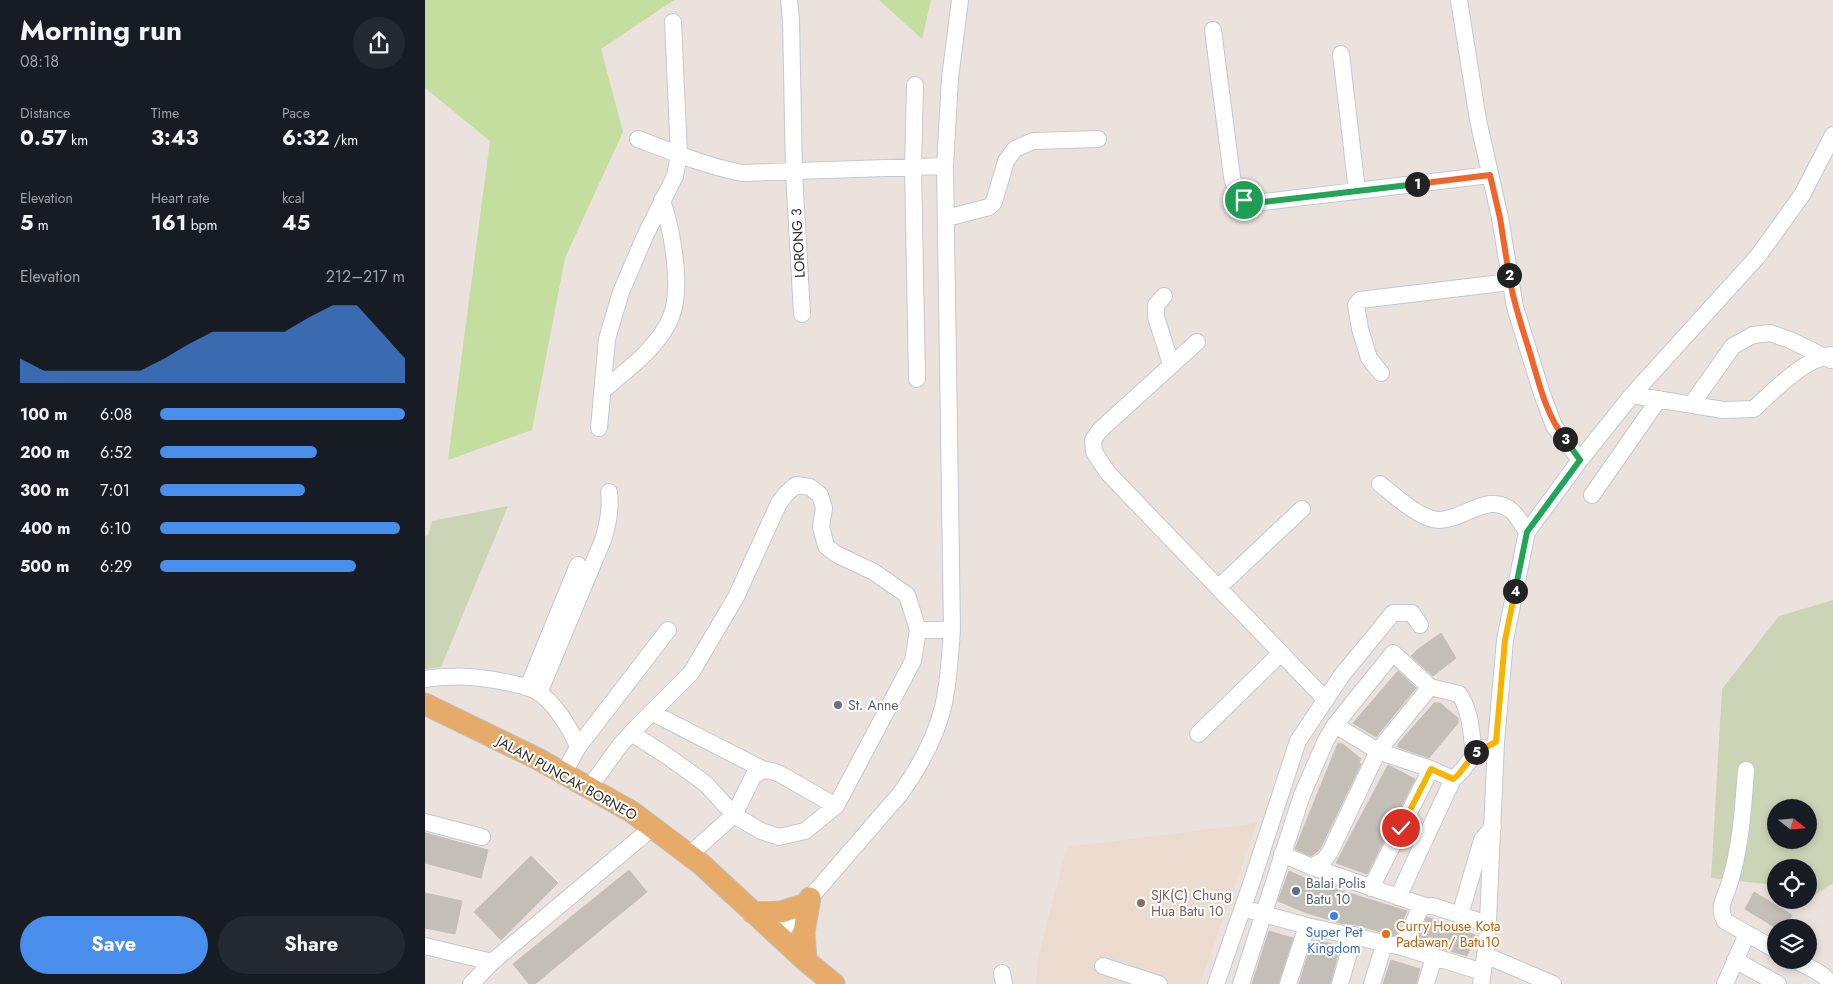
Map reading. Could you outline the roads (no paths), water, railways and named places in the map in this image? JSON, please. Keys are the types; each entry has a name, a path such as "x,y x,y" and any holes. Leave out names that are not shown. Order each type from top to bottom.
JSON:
{"main road":[{"name":"JALAN PUNCAK BORNEO","path":"425,704 564,773 632,812 689,855 834,984"},
{"path":"753,913 781,912 806,902 804,932 806,961"}],"street":[{"name":"LORONG 3","path":"789,0 794,172 803,314"},
{"path":"778,935 900,794 917,771 932,739 943,708 952,630 945,166 950,78 960,0"},
{"path":"1459,0 1478,120 1500,218 1515,307 1555,426 1580,460"},
{"path":"599,428 607,339 621,292 662,200 675,176 679,155 673,22"},
{"path":"1213,30 1232,177 1235,189 1244,200 1255,203 1490,175"},
{"path":"1341,54 1357,191"},
{"path":"915,85 913,166 917,379"},
{"path":"1243,908 1307,926 1402,946 1434,957 1482,978 1488,924 1496,742 1505,640 1527,532 1580,460 1632,395 1758,256 1802,195 1833,135"},
{"path":"638,138 679,155 722,169 742,173 945,166"},
{"path":"947,218 989,207 994,202 1007,161 1015,149 1033,141 1098,139"},
{"path":"603,390 629,369 656,341 671,317 676,295 675,265 670,222 662,200"},
{"path":"1381,373 1369,358 1363,338 1356,305 1361,300 1510,282"},
{"path":"1165,296 1156,306 1156,317 1171,364"},
{"path":"1691,405 1733,346 1753,335 1770,334 1830,357"},
{"path":"1197,342 1100,430 1093,440 1094,452 1108,473 1326,700"},
{"path":"1632,395 1723,410 1754,410 1787,378 1830,357"},
{"path":"1592,495 1659,400"},
{"path":"1380,484 1425,516 1437,520 1452,518 1484,505 1496,503 1507,507 1515,514 1527,532"},
{"path":"589,788 621,744 636,728 651,712 691,673 736,597 779,503 796,485 810,487 820,496 824,508 821,527 826,546 836,554 875,572 907,595 918,630 913,661 836,806 805,831 779,837 761,831 734,815 706,784 636,736 636,728"},
{"path":"534,690 603,540 609,519 609,492"},
{"path":"1219,587 1302,509"},
{"path":"534,690 578,565"},
{"path":"1216,984 1298,740 1342,675 1393,613 1412,613 1420,625"},
{"path":"564,773 578,747 668,630"},
{"path":"918,630 952,630"},
{"path":"1241,984 1302,795 1326,740 1335,725 1393,652 1430,687 1459,694 1466,704 1470,718 1474,754"},
{"path":"1199,734 1281,653"},
{"path":"425,679 474,676 534,690 556,710 572,732 578,747"},
{"path":"1312,867 1324,860 1331,852 1378,751 1430,687"},
{"path":"651,712 764,770 780,774 836,806"},
{"path":"1335,725 1378,751 1431,769 1453,779"},
{"path":"1398,897 1453,779 1474,754 1496,742"},
{"path":"1371,888 1431,769"},
{"path":"689,855 734,815 754,775 764,770"},
{"path":"1746,770 1741,833 1721,913 1725,921 1767,945"},
{"path":"425,822 482,837"},
{"path":"471,984 492,962 653,827"},
{"path":"1460,915 1482,840 1493,827"},
{"path":"1283,854 1312,867 1371,888 1488,924"},
{"path":"1402,946 1419,911 1425,906"},
{"path":"1288,984 1307,926"},
{"path":"1725,984 1747,934"},
{"path":"1340,984 1354,935"},
{"path":"1372,984 1385,942"},
{"path":"425,946 492,962"},
{"path":"1485,955 1519,977 1553,984"},
{"path":"1426,984 1434,957"},
{"path":"1735,960 1778,984"},
{"path":"1103,966 1159,984"},
{"path":"1811,969 1829,979 1830,984"}],"place":[{"name":"St. Anne","path":"838,705"},
{"name":"Balai Polis Batu 10","path":"1296,891"},
{"name":"SJK(C) Chung Hua Batu 10","path":"1141,903"},
{"name":"Super Pet Kingdom","path":"1334,916"},
{"name":"Curry House Kota Padawan/ Batu10","path":"1386,934"}]}
